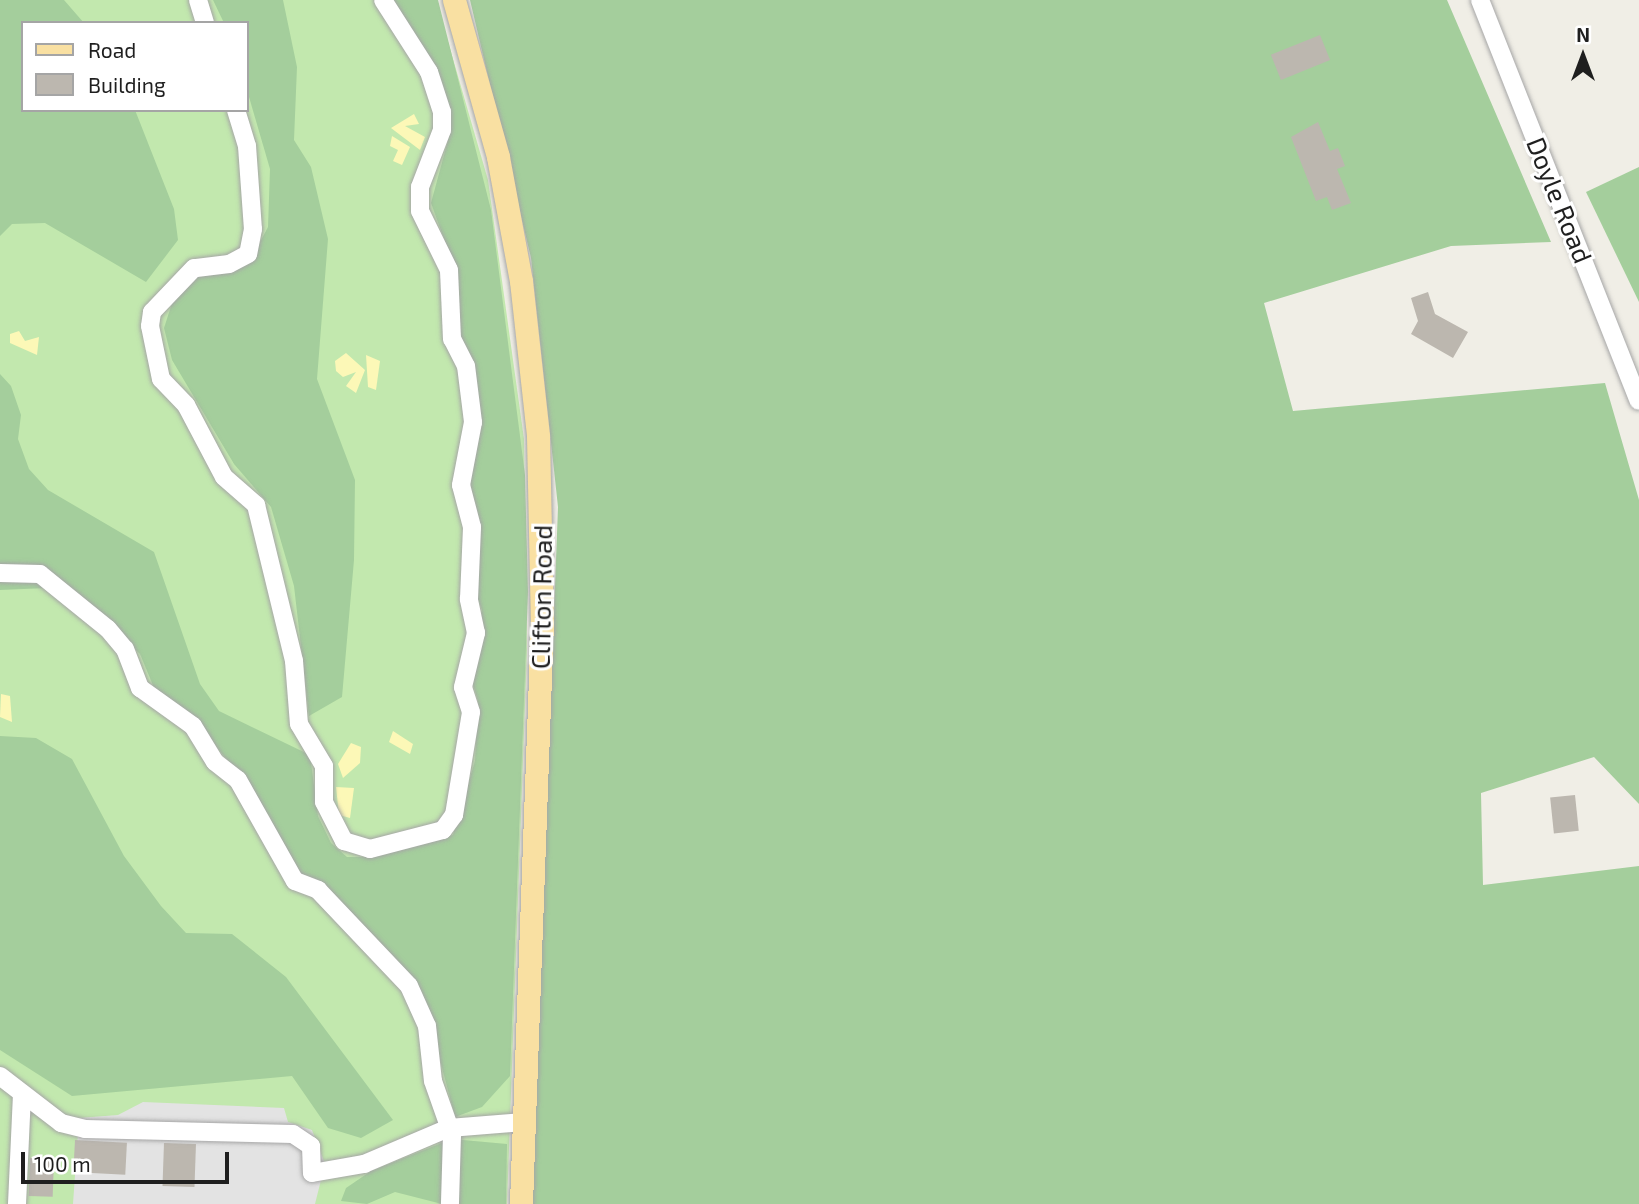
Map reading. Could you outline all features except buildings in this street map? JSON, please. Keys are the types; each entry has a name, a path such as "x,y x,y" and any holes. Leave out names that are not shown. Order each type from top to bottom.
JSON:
{"main road":[{"name":"Clifton Road","path":"454,0 500,170 538,436 542,622 521,1204"}],"street":[{"path":"198,0 204,21"},
{"path":"237,112 247,146 253,229 248,254 194,268 152,312 150,326 161,379 186,405 224,477 256,505 295,661 299,724 322,758 324,802 344,841 370,849 443,830 454,815 471,712 463,687 476,634 468,599 472,527 461,485 473,422 466,366 452,339 449,270 420,211 420,187 442,130 442,112 429,72 383,0"},
{"name":"Doyle Road","path":"1480,0 1639,401"},
{"path":"0,573 40,574 108,629 125,649 140,688 193,726 215,762 238,780 295,881 318,890 396,969 421,1006 433,1081 449,1128 450,1204"},
{"path":"0,1076 61,1124 85,1129 293,1135 311,1146 312,1173 364,1164 449,1128 524,1122"},
{"path":"18,1204 22,1094"}],"green space":[{"path":"0,0 436,0 488,180 524,439 527,650 507,1204 0,1204"},
{"path":"0,0 64,0 82,21 21,21 21,112 136,112 174,209 178,240 146,282 45,223 12,224 0,236"},
{"path":"213,0 283,0 297,67 294,140 311,167 328,239 317,379 355,480 354,560 342,697 309,716 294,586 271,507 234,464 172,360 164,328 174,297 204,270 249,263 268,227 270,169 248,93 248,21 223,21"},
{"path":"392,0 438,0 491,210 525,475 528,592 510,1076 482,1107 455,1117 425,1003 286,860 270,817 193,718 157,695 140,654 80,595 47,588 0,590 0,374 11,386 21,415 18,439 29,469 48,490 154,552 200,684 219,711 310,755 318,816 331,843 347,857 374,857 453,835 475,761 478,701 470,674 482,610 472,583 471,479 481,429 456,328 457,275 431,203 450,133"},
{"path":"470,0 1447,0 1551,242 1451,246 1264,303 1293,411 1605,383 1639,500 1639,804 1594,757 1481,793 1483,885 1639,866 1639,1204 532,1204 558,507 531,258"},
{"path":"1639,167 1639,302 1586,192"},
{"path":"0,736 36,738 72,759 124,856 161,906 186,933 232,934 286,977 393,1120 361,1138 328,1128 292,1076 72,1096 0,1050"},
{"path":"452,1139 507,1144 506,1204 442,1204 395,1192 367,1204 341,1201 346,1188 371,1171"}],"sand":[{"path":"414,114 419,124 405,126 425,137 420,150 391,128"},
{"path":"392,136 410,147 402,165 393,161 398,150 390,146"},
{"path":"19,331 25,341 39,337 37,355 10,343 10,334"},
{"path":"346,353 365,370 356,393 346,386 356,372 343,377 336,371 335,361"},
{"path":"366,355 380,361 376,390 368,387"},
{"path":"1,694 10,696 12,722 0,717"},
{"path":"393,731 413,744 410,754 389,742"},
{"path":"351,743 361,747 360,763 343,778 338,764"},
{"path":"336,787 354,788 350,818 339,815"}],"shaded area":[{"path":"143,1102 284,1108 288,1122 312,1130 325,1164 315,1204 73,1204 79,1118 118,1115"}]}
